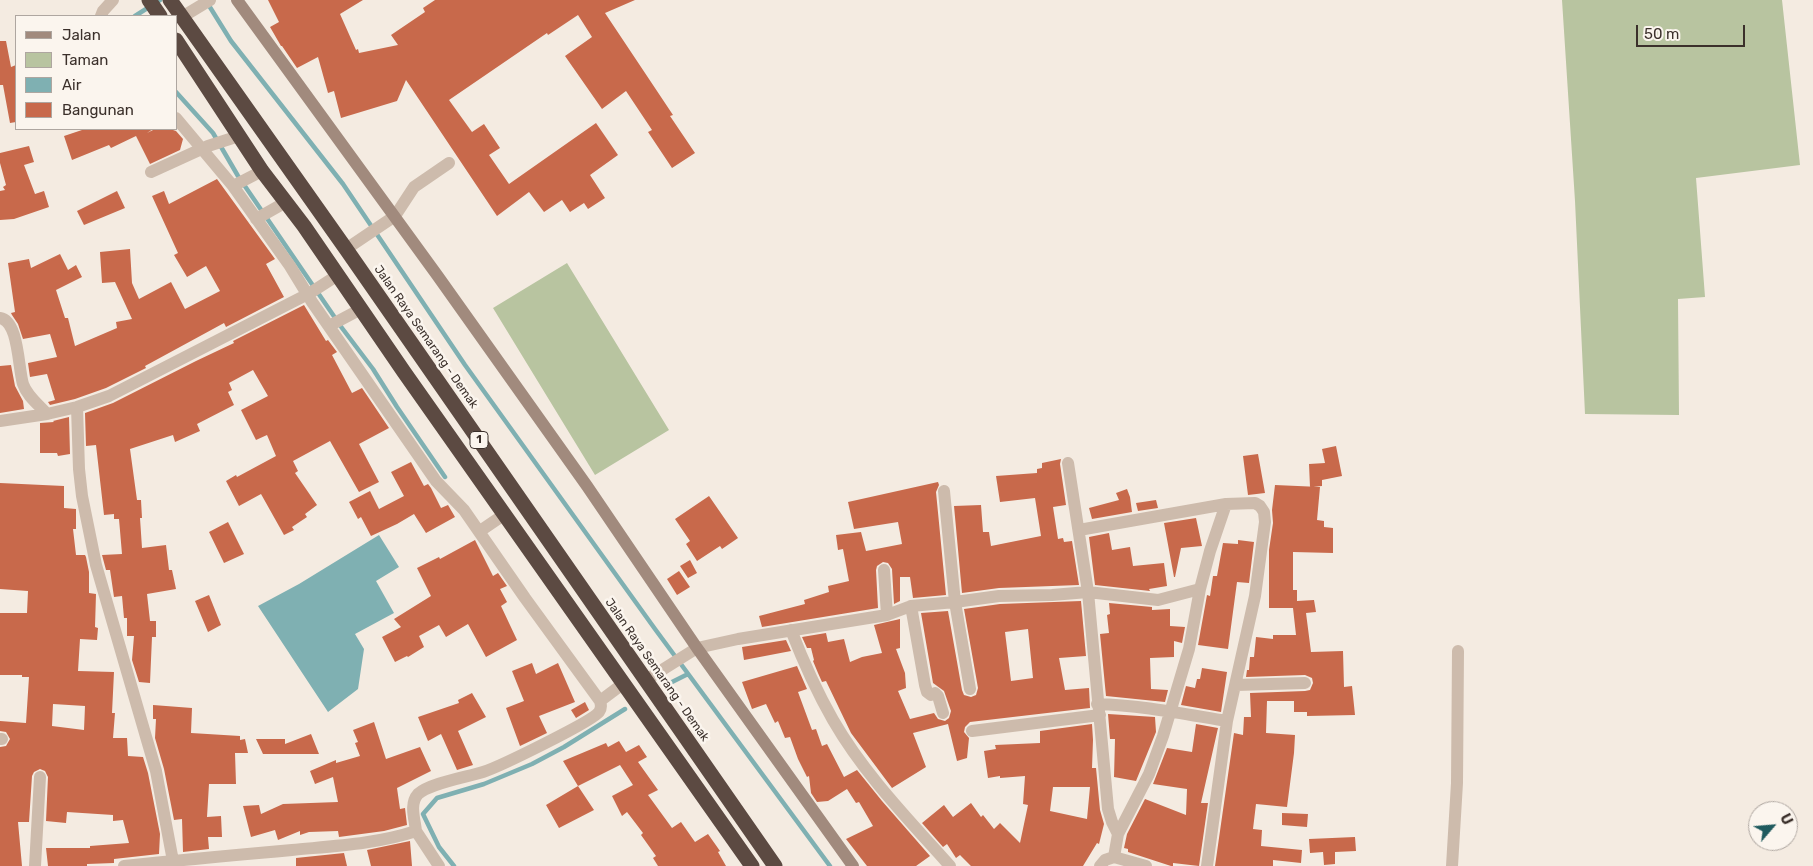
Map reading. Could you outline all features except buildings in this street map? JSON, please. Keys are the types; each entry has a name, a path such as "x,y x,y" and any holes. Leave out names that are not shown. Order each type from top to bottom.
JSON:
{"highway":[{"path":"149,0 159,15"},
{"name":"Jalan Raya Semarang - Demak","path":"170,0 185,15 349,247 775,866"},
{"name":"1","path":"178,44 232,138 262,171 286,202 361,309 491,524 609,693 752,866"}],"street":[{"path":"101,15 114,0"},
{"path":"185,15 210,0"},
{"path":"238,0 392,218 587,486 693,650 853,866"},
{"path":"178,120 239,183 263,216 309,294 336,322 436,481 464,510 491,524 526,598 609,693 599,712 561,735 485,772 432,787 418,794 413,810 416,831 439,866"},
{"path":"150,172 232,138"},
{"path":"349,247 392,218 414,187 448,163"},
{"path":"239,183 262,171"},
{"path":"263,216 286,202"},
{"path":"0,421 47,414 77,407 109,396 309,294 338,276"},
{"path":"336,322 361,309"},
{"path":"0,318 3,318 10,324 17,348 23,384 29,395 47,414"},
{"path":"77,407 82,496 96,565 156,771 173,861"},
{"path":"1068,463 1088,592 1108,809 1118,834"},
{"path":"944,490 955,602 970,689"},
{"path":"1079,530 1226,504 1255,503 1264,512 1265,522 1256,596 1227,721 1207,866"},
{"path":"1114,857 1118,834 1149,774 1170,712 1189,649 1200,589 1210,551 1226,504"},
{"path":"884,570 887,615"},
{"path":"646,680 693,650 791,630 887,615 911,606 999,596 1088,592 1158,600 1200,589"},
{"path":"911,606 927,692 931,695 935,693 938,696 943,714"},
{"path":"791,630 802,657 834,720 850,745 888,795 950,866"},
{"path":"1452,866 1457,783 1458,651"},
{"path":"1236,685 1305,683"},
{"path":"972,731 1098,709 1114,704 1227,721"},
{"path":"35,866 40,777"},
{"path":"124,866 328,848 386,840 416,831"},
{"path":"1100,866 1106,860 1114,857 1146,866"}],"green space":[{"path":"1562,0 1782,0 1800,165 1696,178 1705,297 1678,299 1679,415 1585,414 1575,201"},
{"path":"567,263 669,430 595,475 493,308"}],"water":[{"path":"379,535 399,567 376,581 394,613 355,634 364,649 358,689 328,712 258,606 299,584"}],"waterway":[{"path":"137,15 160,0"},
{"path":"208,4 231,41 343,184 465,365 655,629 830,866"},
{"path":"178,94 213,133 238,176 342,328 373,369 445,477"},
{"path":"666,685 688,674"},
{"path":"454,866 439,847 423,814 437,798 484,784 532,764 564,747 625,709"}]}
